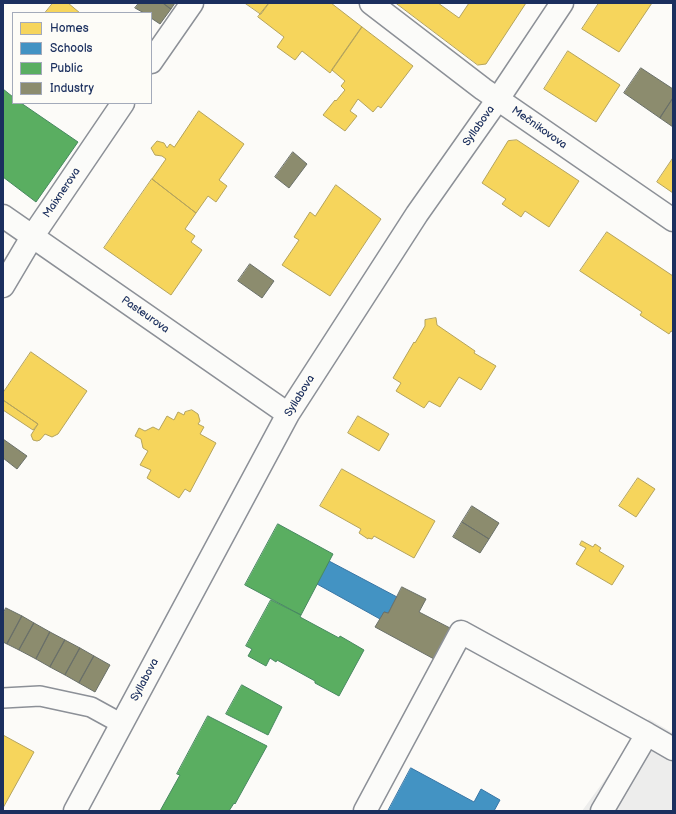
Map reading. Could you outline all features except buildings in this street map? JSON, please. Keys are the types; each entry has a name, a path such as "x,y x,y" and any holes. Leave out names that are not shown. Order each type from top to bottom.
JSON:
{"street":[{"path":"152,61 192,3"},
{"name":"Mečnikovova","path":"371,3 498,99 673,220"},
{"name":"Syllabova","path":"75,811 288,414 417,214 498,99 562,3"},
{"name":"Maixnerova","path":"3,286 32,237 122,104"},
{"name":"Pasteurova","path":"3,216 288,414"},
{"path":"365,811 461,632 673,749"},
{"path":"602,811 647,734"}],"lane":[{"path":"3,698 40,696 91,707 122,724"}],"shaded area":[{"path":"649,719 673,733 673,811 582,811"}]}
